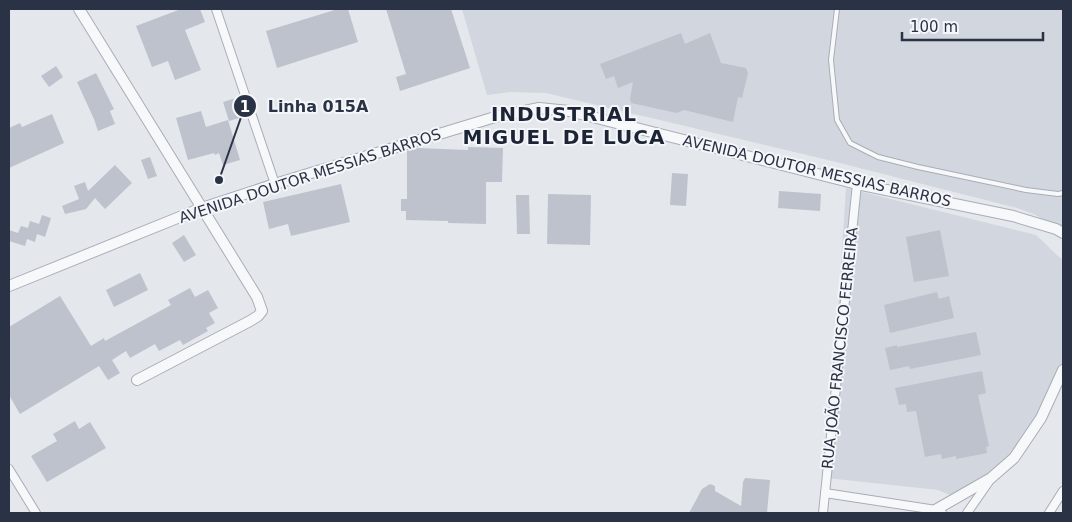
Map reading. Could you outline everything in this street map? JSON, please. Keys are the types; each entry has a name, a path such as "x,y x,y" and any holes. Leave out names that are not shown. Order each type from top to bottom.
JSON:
{"street":[{"path":"79,9 257,297 262,311 250,321 137,380"},
{"path":"216,9 275,184"},
{"name":"AVENIDA DOUTOR MESSIAS BARROS","path":"9,286 202,208 495,117 539,108 570,111 857,184 1013,216 1060,231 1063,237"},
{"name":"RUA JOÃO FRANCISCO FERREIRA","path":"823,513 857,184"},
{"path":"825,493 936,512 991,478 1014,458 1041,418 1063,370"},
{"path":"9,469 36,513"},
{"path":"967,513 991,478"},
{"path":"1050,513 1063,491"}],"lane":[{"path":"837,9 830,60 838,120 850,143 878,157 1026,190 1063,193"}],"shaded area":[{"path":"462,9 1063,9 1063,233 1036,215 1017,208 832,161 546,93 510,92 487,95"},
{"path":"846,188 1036,235 1063,259 1063,370 1014,458 957,498 938,490 827,478"}],"building":[{"path":"181,9 200,9 205,22 185,30 201,70 175,80 168,61 152,67 136,26"},
{"path":"338,9 348,9 358,42 277,68 266,31"},
{"path":"386,9 451,9 470,68 400,91 396,77 406,74"},
{"path":"681,33 685,44 710,33 721,63 746,68 748,73 742,98 738,97 733,122 684,110 677,113 631,103 633,82 618,88 614,76 606,79 600,64"},
{"path":"56,66 63,77 49,87 41,76"},
{"path":"96,73 114,109 110,111 115,124 98,131 77,82"},
{"path":"236,98 242,117 229,121 223,102"},
{"path":"201,111 206,127 228,120 240,160 223,165 219,153 215,155 214,153 188,160 176,118"},
{"path":"52,114 64,143 9,168 9,128 20,123 22,127"},
{"path":"468,147 503,148 502,182 486,182 486,224 406,220 406,211 401,211 401,199 407,199 407,151 418,148 468,150"},
{"path":"150,157 157,176 148,179 141,160"},
{"path":"115,165 132,183 105,209 95,198 86,209 65,214 62,206 79,199 74,186 85,182 88,191"},
{"path":"672,173 688,174 686,206 670,205"},
{"path":"341,184 350,222 291,236 288,224 269,229 263,202"},
{"path":"779,191 821,194 820,211 778,208"},
{"path":"548,194 591,195 590,245 547,244"},
{"path":"516,195 529,195 530,234 517,234"},
{"path":"42,215 51,218 45,237 37,234 35,242 27,239 25,246 9,241 9,230 18,233 21,226 28,228 30,221 39,224"},
{"path":"940,230 949,276 914,282 906,237"},
{"path":"184,235 196,255 184,262 172,243"},
{"path":"140,273 148,290 114,307 106,290"},
{"path":"190,288 195,297 208,290 218,308 209,313 215,323 206,328 208,331 183,345 180,340 159,351 155,344 130,358 126,351 112,360 120,373 108,380 99,366 20,414 9,395 9,327 60,296 91,346 104,338 105,341 171,305 168,300"},
{"path":"937,292 939,299 949,296 954,318 890,333 884,305"},
{"path":"976,332 981,355 910,369 909,366 890,370 885,348"},
{"path":"982,371 986,393 978,395 989,446 986,447 987,453 956,459 956,456 942,459 941,454 925,457 916,411 907,412 906,404 899,405 895,388"},
{"path":"75,421 79,429 90,422 106,448 47,482 31,456 57,441 53,434"},
{"path":"745,478 770,480 767,513 689,513 702,489 710,484 715,486 715,491 741,506"}],"place":[{"name":"Linha 015A","path":"219,180"}],"district":[{"name":"INDUSTRIAL MIGUEL DE LUCA","path":"564,126"}]}
